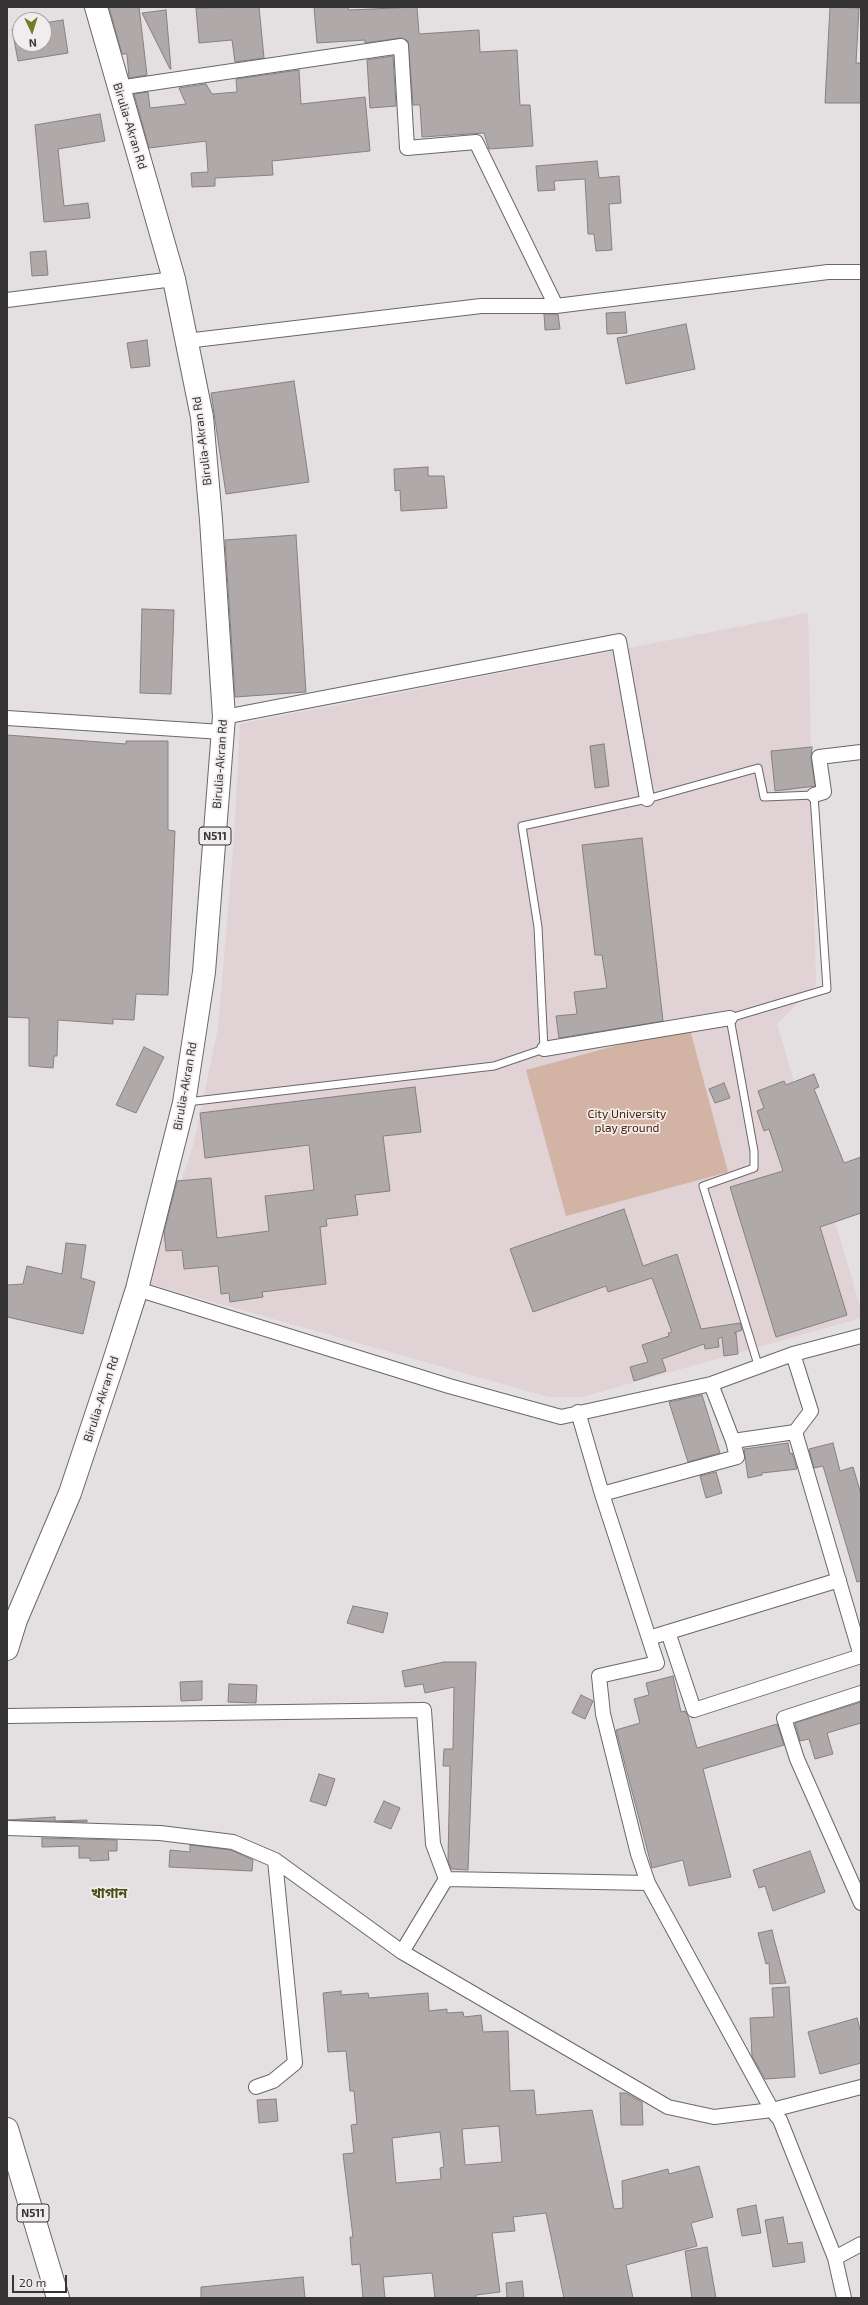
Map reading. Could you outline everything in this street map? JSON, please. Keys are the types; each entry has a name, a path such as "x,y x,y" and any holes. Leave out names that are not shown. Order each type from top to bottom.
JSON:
{"highway":[{"name":"Birulia-Akran Rd","path":"7,1649 16,1620 70,1493 137,1289 184,1102 204,972 222,725 211,520 202,417 174,279 96,7"},
{"name":"N511","path":"7,2129 58,2298"}],"street":[{"path":"118,88 402,46 407,148 476,142 556,306"},
{"path":"186,341 481,306 556,306 828,272 861,272"},
{"path":"7,300 174,279"},
{"path":"7,718 222,725 619,641 647,799"},
{"path":"814,795 824,792 818,757 861,752"},
{"path":"544,1049 730,1018"},
{"path":"137,1289 449,1386 561,1417 578,1412 711,1384 759,1368 793,1354 861,1336"},
{"path":"733,1441 795,1432 811,1411 793,1354"},
{"path":"602,1494 737,1457 733,1441 711,1384"},
{"path":"578,1412 602,1494 657,1663 599,1676 603,1714 638,1854 648,1883 772,2110 780,2120 835,2258 844,2298"},
{"path":"668,1632 694,1710 861,1656 795,1432"},
{"path":"648,1638 839,1580"},
{"path":"861,1693 784,1718 797,1759 861,1903"},
{"path":"7,1716 424,1710 433,1844 446,1880"},
{"path":"7,1828 160,1833 233,1842 275,1860 402,1952 668,2107 714,2117 772,2110 861,2087"},
{"path":"256,2087 273,2081 295,2063 275,1860"},
{"path":"446,1880 648,1883"},
{"path":"402,1952 446,1880"},
{"path":"835,2258 861,2244"}],"lane":[{"path":"184,1102 494,1066 544,1049 538,927 522,826 647,799 758,768 764,797 814,795 827,989 730,1018 754,1151 754,1168 703,1186 759,1368"}],"shaded area":[{"path":"808,613 816,985 777,1024 861,1310 861,1318 582,1397 549,1397 146,1283 193,1146 218,1029 234,840 240,724"}],"green space":[{"name":"City University play ground","path":"689,1026 728,1172 566,1216 526,1070"}],"building":[{"path":"109,7 139,7 147,75 129,78 127,54 122,54"},
{"path":"259,7 264,58 235,62 232,40 199,43 196,8"},
{"path":"314,7 348,7 349,10 417,7 419,34 479,30 480,52 517,50 520,105 530,105 533,146 489,149 484,133 422,137 420,105 413,105 408,41 400,38 365,43 365,40 317,43"},
{"path":"830,7 859,8 856,63 861,63 861,103 825,103"},
{"path":"166,10 171,69 142,13"},
{"path":"63,20 68,53 18,61 16,52 52,52 52,22"},
{"path":"393,56 396,106 370,108 367,60"},
{"path":"299,70 301,104 365,97 370,151 272,161 273,175 215,178 215,186 192,187 191,173 208,172 206,141 149,148 134,94 148,92 150,108 186,104 179,88 206,84 212,94 237,92 236,79"},
{"path":"100,114 105,141 58,149 64,206 88,203 90,218 44,222 35,125"},
{"path":"597,161 599,178 619,176 621,203 609,204 612,250 596,251 594,234 588,234 585,179 554,181 555,190 538,191 536,166"},
{"path":"46,251 48,275 32,276 30,252"},
{"path":"625,312 627,333 607,334 606,313"},
{"path":"544,314 558,314 560,329 545,330"},
{"path":"686,324 695,369 626,384 617,338"},
{"path":"147,340 150,366 131,368 127,343"},
{"path":"294,381 309,482 226,494 211,393"},
{"path":"428,467 428,476 444,476 447,508 401,511 400,490 395,491 394,469"},
{"path":"296,535 306,692 235,697 225,540"},
{"path":"142,609 174,610 171,694 140,693"},
{"path":"7,735 126,744 126,741 168,741 168,830 175,831 168,995 136,994 134,1020 113,1019 113,1024 58,1020 57,1056 54,1056 53,1068 29,1066 29,1018 7,1017"},
{"path":"604,744 609,786 595,788 590,746"},
{"path":"812,747 811,758 815,786 775,791 771,751"},
{"path":"642,838 663,1021 559,1038 556,1016 577,1014 574,992 607,988 602,955 595,955 582,845"},
{"path":"144,1047 164,1057 136,1113 116,1105"},
{"path":"814,1074 819,1087 814,1089 844,1163 861,1157 861,1213 820,1227 847,1315 776,1337 730,1187 783,1171 769,1129 764,1131 757,1111 764,1108 758,1091 784,1081 786,1085"},
{"path":"724,1083 730,1098 715,1103 709,1089"},
{"path":"415,1087 421,1132 383,1136 390,1191 355,1195 358,1215 326,1219 327,1226 320,1227 326,1284 262,1292 263,1297 230,1302 229,1293 221,1294 218,1266 184,1269 182,1250 166,1251 164,1232 177,1181 211,1178 217,1238 269,1231 265,1196 314,1190 309,1145 205,1158 200,1113"},
{"path":"624,1209 643,1266 677,1254 701,1329 740,1323 742,1330 734,1333 736,1333 738,1354 724,1356 722,1337 718,1339 719,1347 705,1349 704,1344 662,1359 666,1371 634,1381 630,1367 648,1362 642,1345 669,1336 668,1333 672,1332 652,1278 608,1292 606,1286 533,1312 510,1249"},
{"path":"66,1243 86,1245 81,1278 95,1282 83,1334 7,1317 7,1285 23,1284 27,1266 62,1274"},
{"path":"702,1395 720,1453 688,1462 669,1402"},
{"path":"788,1443 790,1454 792,1453 797,1469 762,1473 762,1475 748,1478 744,1449"},
{"path":"833,1443 840,1471 853,1467 861,1494 861,1581 857,1582 823,1466 814,1468 809,1449"},
{"path":"716,1472 722,1493 706,1498 700,1476"},
{"path":"353,1606 388,1613 383,1633 347,1623"},
{"path":"444,1662 476,1662 468,1870 451,1869 448,1860 450,1766 443,1766 444,1749 453,1749 454,1687 425,1693 423,1684 405,1687 402,1671"},
{"path":"673,1676 681,1712 685,1711 688,1716 697,1748 777,1724 784,1745 703,1769 731,1877 689,1886 683,1860 652,1868 616,1730 640,1723 634,1699 649,1695 646,1683"},
{"path":"202,1681 202,1700 181,1701 180,1682"},
{"path":"229,1684 257,1685 256,1703 228,1702"},
{"path":"581,1695 593,1701 585,1719 572,1713"},
{"path":"861,1702 861,1723 827,1733 833,1754 815,1759 809,1739 800,1741 795,1723"},
{"path":"319,1774 335,1779 326,1806 310,1801"},
{"path":"384,1801 400,1808 391,1829 374,1822"},
{"path":"55,1817 55,1821 87,1820 87,1822 7,1820"},
{"path":"42,1838 117,1840 117,1851 108,1851 109,1860 90,1861 90,1858 79,1858 79,1846 42,1847"},
{"path":"190,1845 231,1850 253,1860 252,1871 169,1867 170,1850 190,1852"},
{"path":"810,1851 825,1892 773,1911 765,1886 759,1888 753,1870"},
{"path":"772,1930 786,1983 770,1984 769,1963 766,1964 758,1933"},
{"path":"789,1987 795,2077 765,2079 752,2056 750,2018 774,2017 772,1988"},
{"path":"341,1991 341,1995 368,1993 369,1998 428,1993 429,2011 447,2009 447,2013 463,2012 464,2017 481,2015 483,2032 508,2031 510,2091 534,2090 536,2115 592,2110 614,2209 623,2208 622,2181 668,2169 669,2174 699,2166 713,2217 691,2223 697,2246 626,2265 633,2298 564,2298 546,2213 513,2217 515,2231 492,2233 500,2292 476,2295 476,2298 435,2298 432,2273 383,2277 385,2298 363,2298 360,2264 352,2265 350,2237 353,2237 343,2154 354,2153 351,2125 357,2124 354,2091 350,2091 346,2051 328,2052 323,1993","holes":["499,2126 502,2162 465,2165 462,2129","440,2132 444,2167 440,2168 441,2179 396,2183 392,2138"]},
{"path":"857,2018 861,2033 861,2063 820,2074 808,2032"},
{"path":"620,2093 626,2093 642,2102 643,2125 621,2125"},
{"path":"276,2099 278,2121 259,2123 257,2100"},
{"path":"756,2205 761,2233 742,2236 737,2209"},
{"path":"783,2217 788,2244 802,2242 805,2262 773,2267 765,2220"},
{"path":"707,2247 716,2298 692,2298 685,2251"},
{"path":"303,2277 305,2298 201,2298 201,2287"},
{"path":"522,2281 524,2298 507,2298 506,2283"}],"district":[{"name":"খাগান","path":"109,1893"}]}
